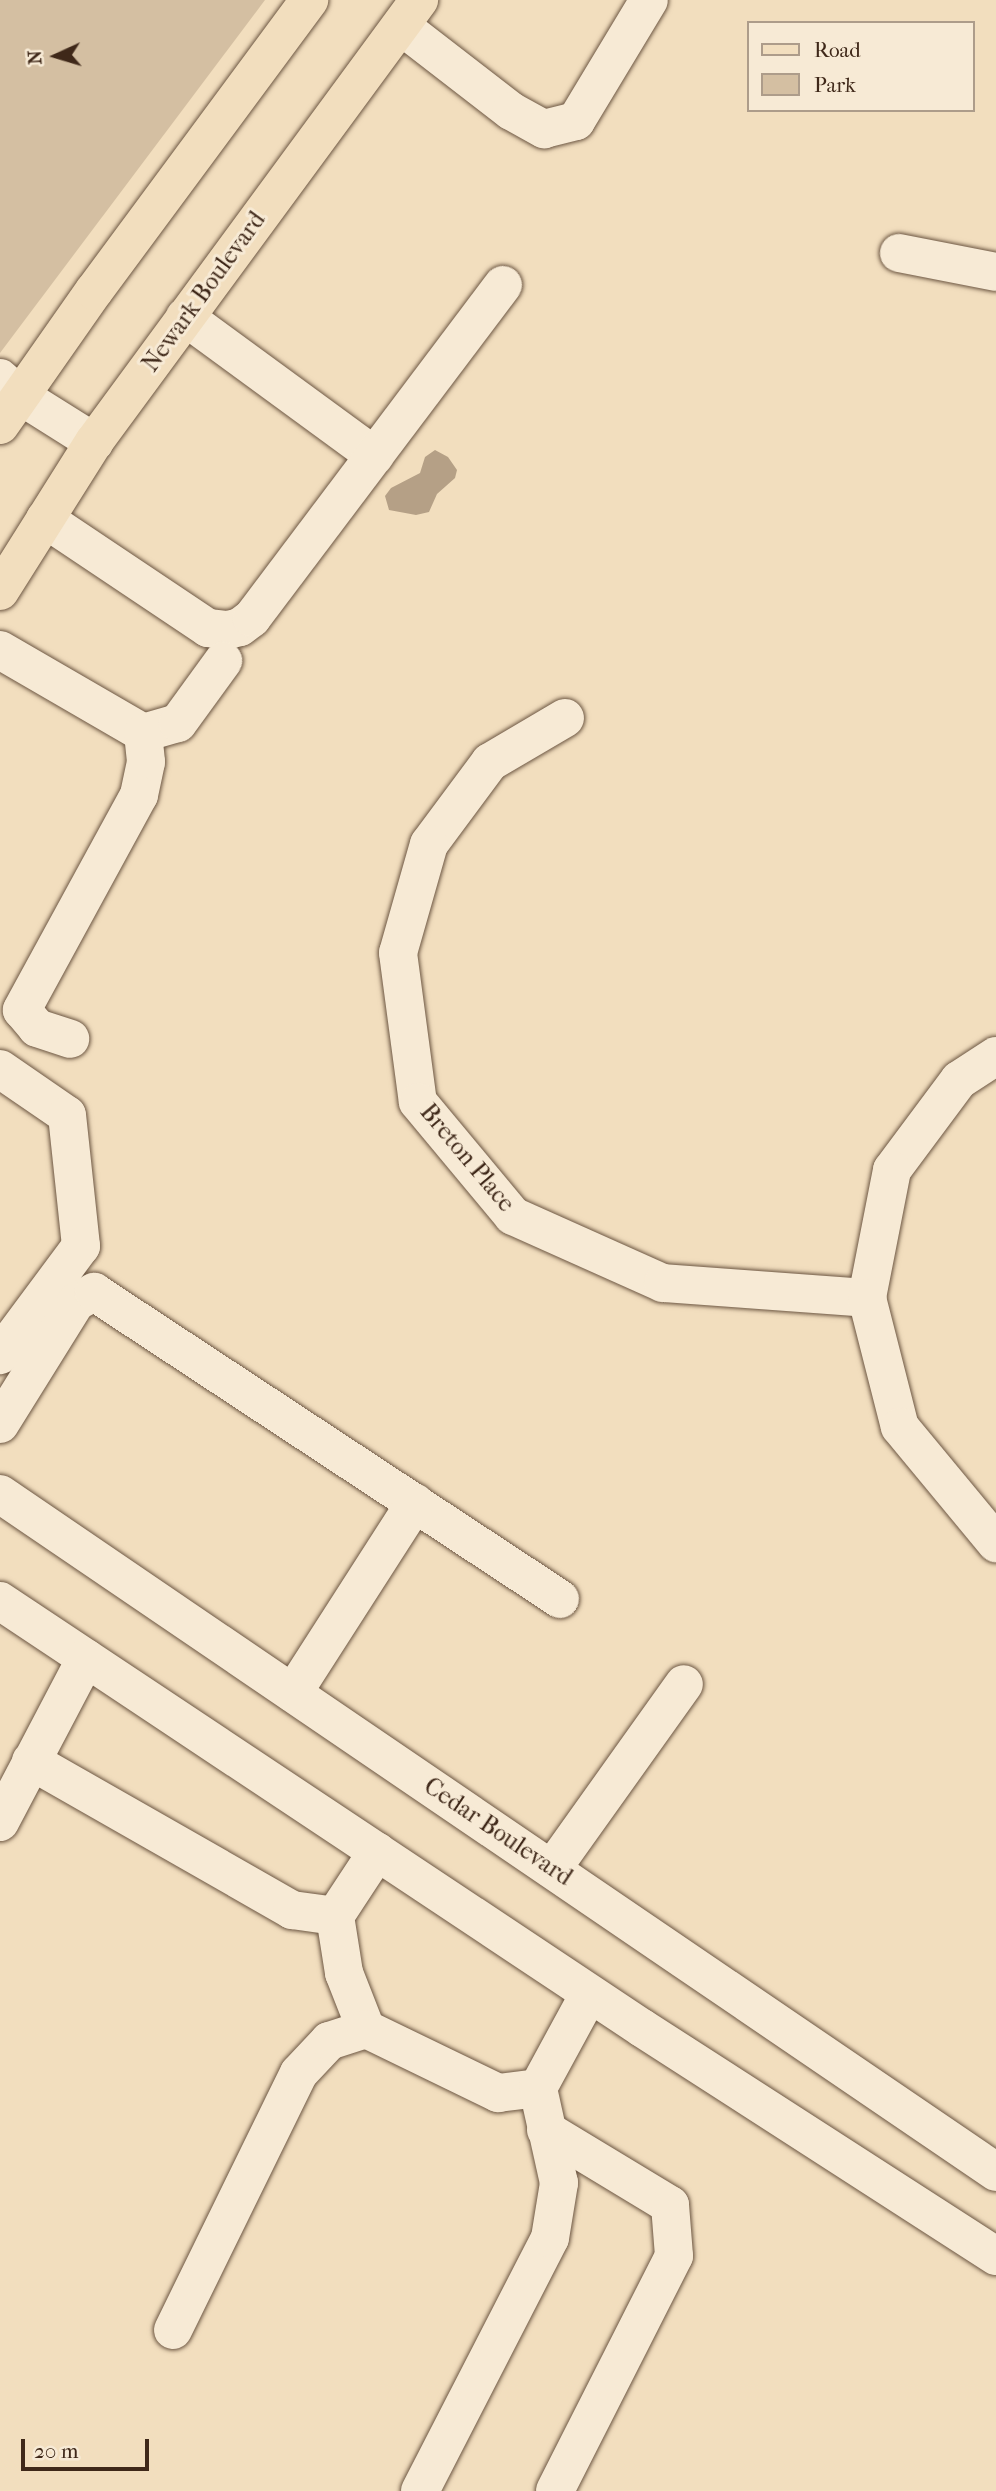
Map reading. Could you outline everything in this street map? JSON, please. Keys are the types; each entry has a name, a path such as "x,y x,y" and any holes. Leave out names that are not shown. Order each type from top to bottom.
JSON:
{"main road":[{"path":"6,399 309,0"},
{"name":"Newark Boulevard","path":"0,591 94,442 410,13"}],"street":[{"path":"410,13 511,111 544,130 576,121 649,0"},
{"path":"899,253 996,272"},
{"path":"45,519 208,628 228,630 240,627 252,618 503,285"},
{"path":"185,317 375,456"},
{"path":"6,399 94,442"},
{"path":"0,650 143,733 178,723 223,661"},
{"name":"Breton Place","path":"565,718 491,762 429,844 398,953 418,1102 513,1216 663,1283 867,1298"},
{"path":"70,1039 37,1028 22,1010 138,796 146,762 143,733"},
{"path":"996,1056 959,1080 892,1170 867,1298 900,1427 996,1544"},
{"path":"0,1069 67,1115 80,1246 3,1346"},
{"path":"0,1424 76,1302 94,1292 560,1599"},
{"name":"Cedar Boulevard","path":"0,1494 996,2172"},
{"path":"293,1693 415,1503"},
{"path":"0,1601 589,1994 996,2256"},
{"path":"0,1822 86,1658"},
{"path":"552,1869 684,1685"},
{"path":"31,1761 292,1910 335,1916"},
{"path":"366,2029 344,1973 335,1916 377,1852"},
{"path":"420,2491 550,2238 559,2183 538,2088 589,1994"},
{"path":"173,2330 299,2073 329,2040 366,2029 498,2093 538,2088"},
{"path":"546,2130 670,2205 674,2256 555,2491"}],"green space":[{"path":"0,0 265,0 0,353"}],"shaded area":[{"path":"435,450 448,457 457,470 455,478 437,494 429,512 416,515 389,510 385,496 391,488 420,473 425,457"}]}
